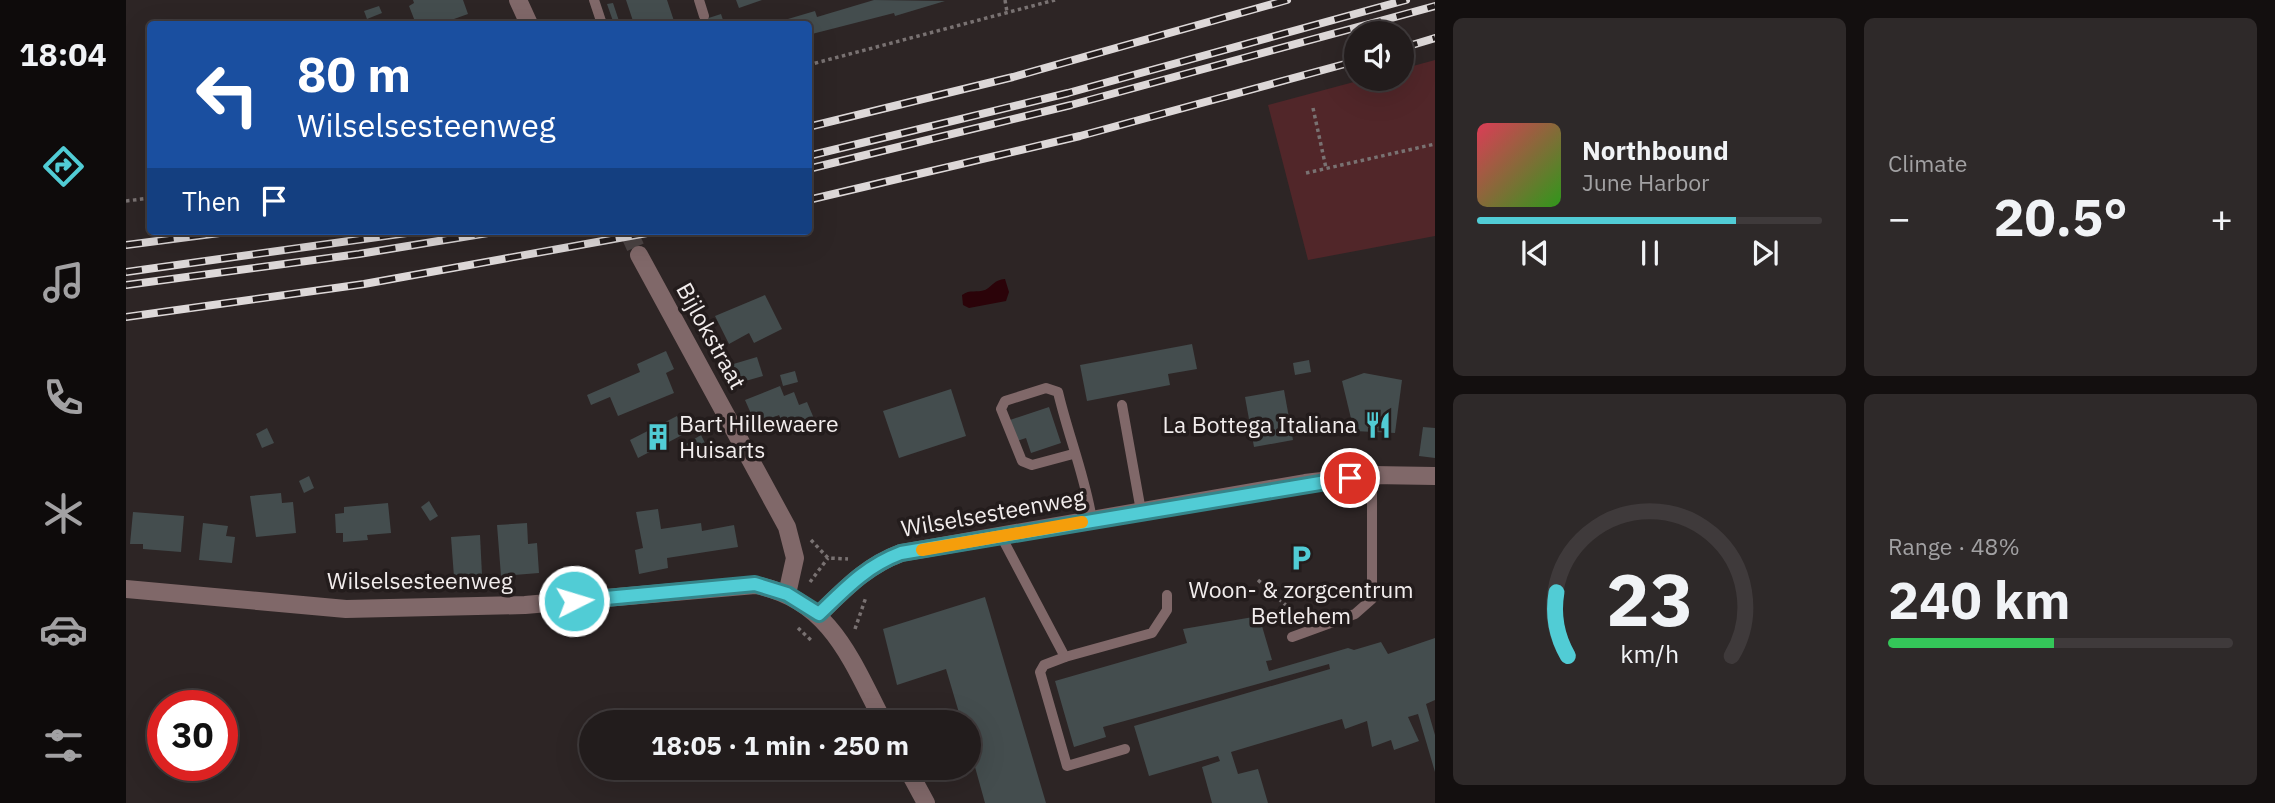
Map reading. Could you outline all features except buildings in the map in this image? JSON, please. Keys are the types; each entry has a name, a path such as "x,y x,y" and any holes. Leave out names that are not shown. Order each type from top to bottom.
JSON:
{"street":[{"path":"518,0 528,21"},
{"name":"Bijlokstraat","path":"639,255 787,527 795,558 787,594"},
{"name":"Wilselsesteenweg","path":"126,589 346,609 525,605 755,584 787,594 819,614 860,574 878,561 901,553 1305,483 1372,475 1435,476"},
{"path":"819,614 844,648 877,710"},
{"path":"914,780 926,803"}],"lane":[{"path":"594,0 601,21"},
{"path":"699,0 704,16"},
{"path":"1073,454 1032,465 1022,461 1001,409 1005,401 1046,388 1058,392 1073,454 1087,490 1092,520"},
{"path":"1122,405 1140,511"},
{"path":"1292,637 1355,614 1372,599 1372,475"},
{"path":"1001,536 1065,657"},
{"path":"1125,750 1067,766 1040,672 1044,665 1065,657 1152,633 1167,610 1167,595"}],"path":[{"path":"1005,0 1008,13"},
{"path":"812,64 1055,0"},
{"path":"1313,108 1326,169"},
{"path":"1306,173 1435,144"},
{"path":"126,201 147,198"},
{"path":"809,583 828,558"},
{"path":"1258,580 1313,629"},
{"path":"794,624 819,648"}],"shaded area":[{"path":"1435,60 1435,236 1308,260 1268,105 1344,85 1344,91 1414,91 1414,66"},
{"path":"1005,279 1009,292 1006,301 969,308 963,305 962,295 985,290"}],"tunnel":[{"path":"630,235 639,255"}],"railway":[{"path":"812,126 1013,77 1287,0"},
{"path":"812,155 1068,93 1406,0"},
{"path":"812,168 1071,105 1435,6"},
{"path":"1414,44 1435,38"},
{"path":"812,199 1080,136 1344,64"},
{"path":"126,245 204,235"},
{"path":"126,272 392,235"},
{"path":"126,285 359,254 475,235"},
{"path":"126,317 364,284 636,235"}],"slow traffic":[{"path":"922,550 1082,522"}],"place":[{"name":"La Bottega Italiana","path":"1378,425"},
{"name":"Bart Hillewaere Huisarts","path":"658,437"},
{"name":"Woon- & zorgcentrum Betlehem","path":"1301,558"}],"route":[{"path":"574,601 755,584 787,594 819,614 860,574 878,561 901,553 1305,483 1350,478"}]}
